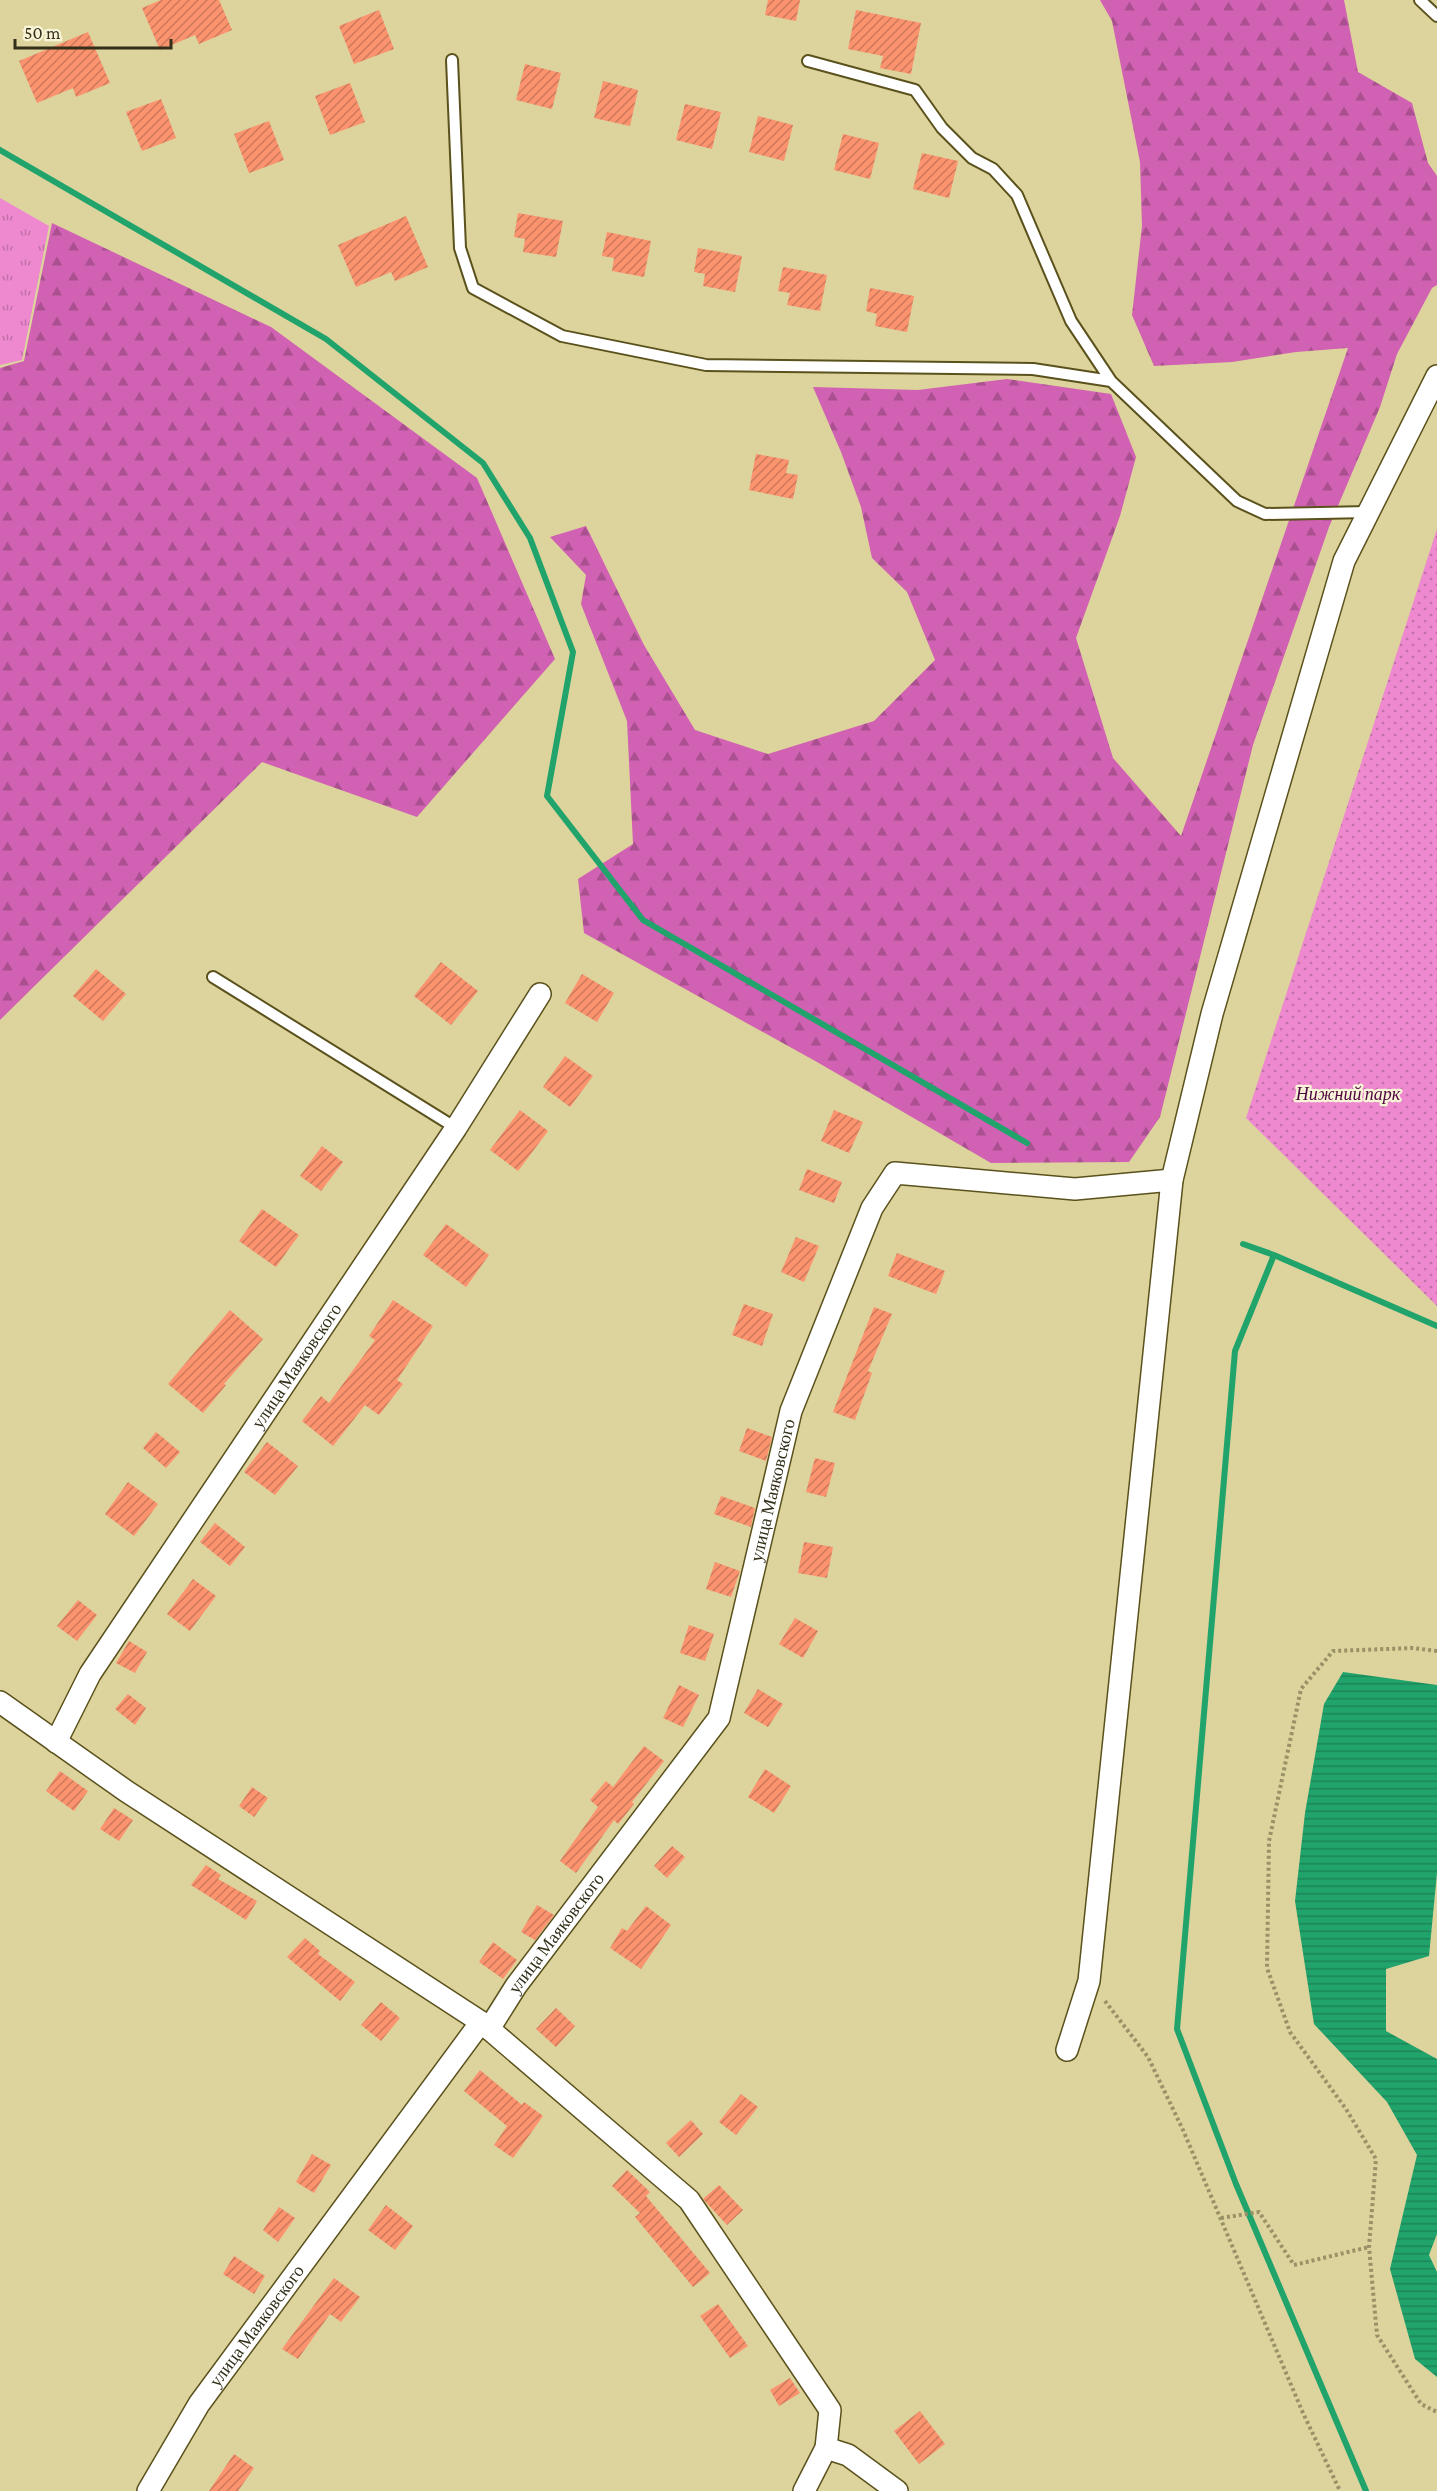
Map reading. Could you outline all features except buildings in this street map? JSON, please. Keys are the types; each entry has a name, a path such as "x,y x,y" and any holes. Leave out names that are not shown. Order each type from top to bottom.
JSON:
{"street":[{"path":"1067,2050 1089,1981 1172,1180 1212,1014 1344,561 1437,376"},
{"name":"улица Маяковского","path":"56,1742 90,1674 456,1128 540,993"},
{"name":"улица Маяковского","path":"148,2491 199,2404 719,1718 791,1411 872,1208 895,1173 1075,1189 1172,1180"},
{"path":"0,1702 126,1791 485,2026 689,2200 830,2410 826,2448 804,2491"},
{"path":"826,2448 848,2455 897,2491"}],"lane":[{"path":"1420,0 1437,16"},
{"path":"452,60 460,248 473,288 562,336 706,365 1033,369 1111,381"},
{"path":"808,61 915,90 942,128 972,158 993,169 1017,195 1071,321 1111,381 1237,501 1265,514 1369,512"},
{"path":"213,977 456,1128"}],"path":[{"path":"1437,1651 1413,1648 1333,1651 1301,1689 1269,1841 1267,1968 1290,2032 1346,2109 1376,2159 1369,2247 1377,2335 1421,2404 1437,2412"},
{"path":"1089,1981 1148,2057 1183,2130 1303,2414 1340,2491"},
{"path":"1221,2218 1239,2217 1259,2212 1294,2265 1369,2247"}],"green space":[{"path":"1100,0 1344,0 1358,72 1412,103 1428,163 1437,176 1437,285 1432,288 1397,354 1380,407 1329,527 1253,745 1160,1117 1129,1162 991,1163 817,1062 584,933 578,879 633,844 627,721 581,604 586,575 550,537 586,526 644,645 695,730 768,754 874,721 935,660 907,592 872,558 861,507 841,452 813,387 918,390 1007,379 1111,394 1136,457 1120,516 1076,638 1113,758 1181,836 1348,348 1296,352 1232,362 1154,366 1132,315 1142,226 1140,162 1112,21"},
{"path":"0,198 49,226 22,360 0,365"},
{"path":"52,223 271,327 477,478 555,659 417,817 262,762 0,1020 0,368 24,361"},
{"name":"Нижний парк","path":"1437,529 1437,1306 1246,1118"}],"shaded area":[{"path":"1343,1672 1437,1685 1437,1873 1429,1956 1386,1969 1386,2031 1437,2059 1437,2234 1429,2255 1437,2272 1437,2377 1415,2359 1390,2269 1417,2155 1387,2102 1314,2024 1295,1901 1305,1813 1324,1704"}],"waterway":[{"path":"0,150 326,339 483,463 530,538 573,652 547,796 643,920 1027,1143"},
{"path":"1243,1244 1274,1255 1437,1326"},
{"path":"1274,1255 1235,1351 1177,2029 1236,2184 1366,2491"}]}
